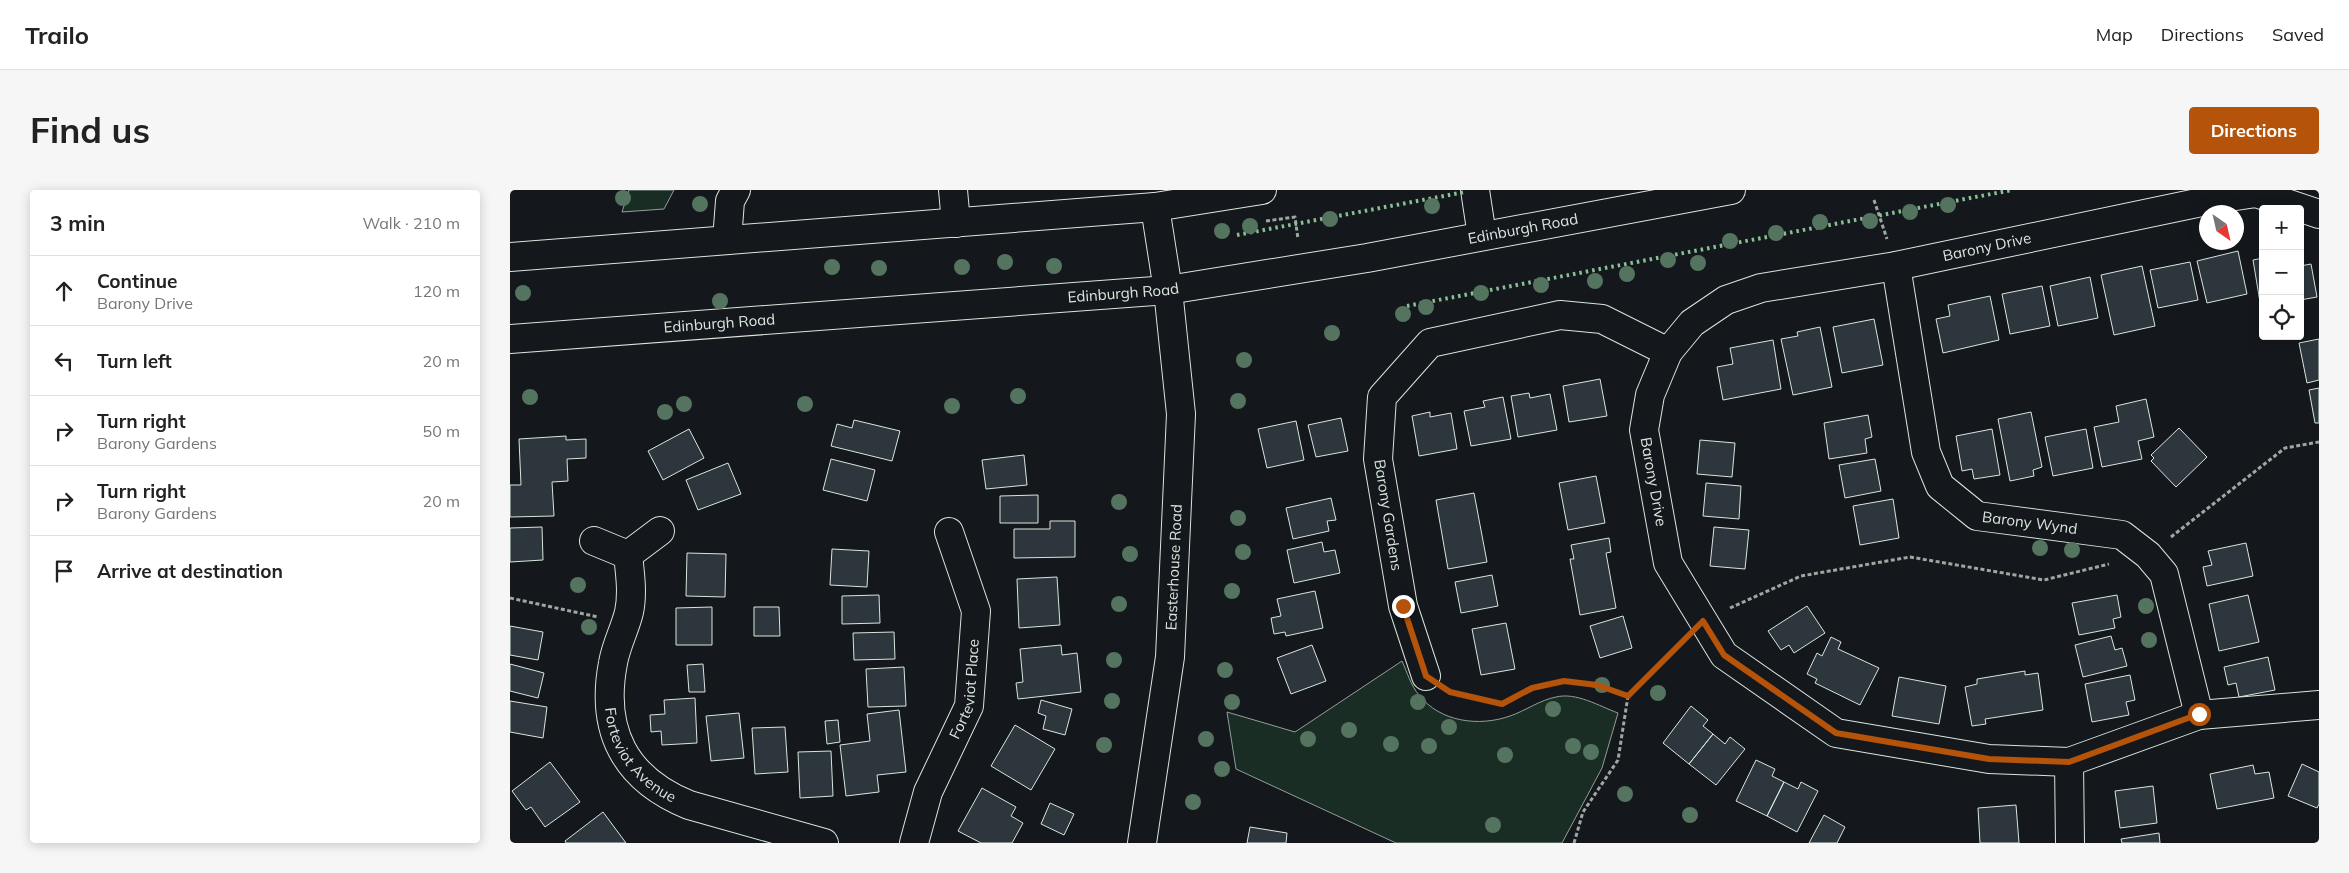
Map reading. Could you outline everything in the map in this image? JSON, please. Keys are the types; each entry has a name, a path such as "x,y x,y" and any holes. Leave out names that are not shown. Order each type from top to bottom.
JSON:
{"street":[{"path":"727,240 730,201 736,190"},
{"path":"953,190 956,223"},
{"path":"1475,190 1482,236"},
{"name":"Edinburgh Road","path":"510,339 1168,290 1302,269 1730,190"},
{"path":"510,257 1155,207 1258,191"},
{"name":"Barony Drive","path":"2319,214 2256,194 2216,199 1896,266 1761,288 1726,300 1692,323 1668,352 1650,395 1644,430 1668,563 1724,655 1836,733 1989,759 2069,762 2199,714 2319,705"},
{"name":"Easterhouse Road","path":"1142,843 1170,648 1181,414 1168,290 1155,207"},
{"name":"Barony Wynd","path":"1896,266 1926,452 1940,486 1977,516 2122,535 2148,555 2164,574 2199,714"},
{"name":"Barony Gardens","path":"1426,676 1403,606 1378,459 1382,397 1430,343 1560,315 1602,319 1668,352"},
{"path":"594,540 628,555 660,531"},
{"name":"Forteviot Place","path":"914,843 928,792 970,706 976,611 949,532"},
{"name":"Forteviot Avenue","path":"628,555 629,611 613,662 610,709 614,734 622,754 636,772 671,798 689,805 824,843"},
{"path":"2069,762 2070,843"}],"path":[{"path":"1258,191 1258,222 1295,217 1302,269"},
{"path":"1874,200 1896,266"},
{"path":"1574,843 1583,812 1618,760 1628,696 1703,621 1801,576 1910,557 2044,580 2148,555 2285,448 2319,442"},
{"path":"510,598 603,618 624,627"},
{"path":"1426,676 1450,692 1502,704 1532,688 1564,681 1597,685 1628,696"}],"green space":[{"path":"629,190 674,190 664,209 622,212"},
{"path":"1402,661 1409,679 1419,695 1428,704 1438,711 1461,720 1486,721 1498,719 1516,714 1544,701 1564,696 1579,698 1618,713 1602,768 1562,843 1396,843 1236,769 1227,712 1295,732"}],"building":[{"path":"2238,251 2247,294 2207,303 2197,261"},
{"path":"2259,259 2259,296 2253,260"},
{"path":"2190,262 2198,300 2158,308 2150,270"},
{"path":"2311,264 2317,297 2304,299 2304,265"},
{"path":"2142,266 2155,326 2114,335 2101,275"},
{"path":"2090,277 2098,318 2058,326 2050,286"},
{"path":"2042,286 2050,326 2010,334 2002,294"},
{"path":"1990,296 1999,340 1943,353 1936,319 1950,316 1948,305"},
{"path":"1874,319 1883,365 1842,373 1833,327"},
{"path":"1820,327 1832,387 1793,395 1781,339 1798,336 1797,332"},
{"path":"2319,339 2319,380 2307,383 2299,343"},
{"path":"1773,340 1781,389 1723,400 1717,367 1733,364 1730,348"},
{"path":"1600,379 1607,416 1569,422 1563,386"},
{"path":"2319,388 2319,423 2315,423 2309,390"},
{"path":"1529,393 1530,398 1550,394 1557,430 1518,437 1511,396"},
{"path":"1503,397 1511,439 1471,446 1464,411 1485,407 1483,401"},
{"path":"2146,399 2154,437 2138,441 2142,459 2102,467 2094,427 2119,422 2116,406"},
{"path":"1430,412 1430,417 1451,413 1457,449 1419,456 1412,416"},
{"path":"2031,412 2042,467 2033,470 2034,476 2010,481 1998,419"},
{"path":"1868,415 1872,437 1865,439 1867,453 1829,459 1824,423"},
{"path":"1341,418 1348,451 1316,457 1308,425"},
{"path":"854,420 900,431 892,461 831,446 837,424 852,428"},
{"path":"1296,421 1304,460 1267,468 1258,429"},
{"path":"2179,428 2207,457 2176,487 2151,461 2154,458 2151,455"},
{"path":"689,429 704,458 663,480 648,451"},
{"path":"1992,429 2000,475 1974,479 1972,469 1962,471 1956,436"},
{"path":"2086,429 2093,468 2053,476 2045,437"},
{"path":"566,436 566,440 586,439 586,458 567,459 568,481 552,482 554,516 510,517 510,485 521,485 519,439"},
{"path":"1700,440 1735,443 1732,477 1697,474"},
{"path":"1024,455 1027,485 986,489 982,460"},
{"path":"831,459 875,470 867,501 823,490"},
{"path":"1875,459 1881,491 1845,498 1839,465"},
{"path":"728,463 741,494 698,510 686,480"},
{"path":"1596,476 1605,523 1568,530 1559,483"},
{"path":"1706,483 1741,486 1739,519 1703,516"},
{"path":"1474,493 1487,562 1448,569 1436,500"},
{"path":"1038,495 1038,523 1000,523 1000,496"},
{"path":"1331,498 1336,520 1327,521 1329,531 1293,539 1286,508"},
{"path":"1893,499 1899,538 1860,545 1853,506"},
{"path":"1050,521 1075,521 1075,557 1014,558 1014,529 1050,529"},
{"path":"542,527 543,560 510,562 510,528"},
{"path":"1714,527 1749,530 1745,569 1710,566"},
{"path":"1609,538 1611,552 1606,553 1616,608 1580,615 1570,559 1574,559 1571,545"},
{"path":"1322,542 1324,552 1335,550 1340,573 1294,583 1287,550"},
{"path":"2246,543 2253,576 2207,586 2203,567 2212,565 2208,551"},
{"path":"832,549 869,551 867,587 830,585"},
{"path":"687,553 726,554 725,597 686,596"},
{"path":"1492,575 1498,606 1461,613 1455,582"},
{"path":"1057,577 1060,625 1019,628 1017,579"},
{"path":"1315,591 1323,628 1286,636 1285,632 1274,634 1271,618 1281,616 1277,599"},
{"path":"879,595 880,623 842,624 842,596"},
{"path":"2117,595 2121,617 2113,619 2115,628 2079,635 2072,603"},
{"path":"2248,595 2259,642 2219,651 2209,604"},
{"path":"1807,606 1825,633 1794,653 1789,645 1781,650 1768,631"},
{"path":"712,607 712,645 676,645 676,608"},
{"path":"754,607 779,607 780,636 754,636"},
{"path":"1623,616 1632,648 1600,658 1590,626"},
{"path":"1506,623 1515,669 1481,675 1472,629"},
{"path":"510,626 543,632 538,660 510,655"},
{"path":"894,632 895,659 854,660 853,633"},
{"path":"2111,636 2115,650 2122,648 2127,666 2083,677 2075,645"},
{"path":"1831,637 1841,642 1838,649 1879,668 1860,705 1815,683 1817,679 1807,674 1817,653 1822,656"},
{"path":"1061,645 1062,655 1077,653 1081,692 1018,699 1016,683 1023,682 1020,649"},
{"path":"1312,645 1326,681 1291,694 1277,658"},
{"path":"2268,657 2275,690 2239,697 2236,683 2228,685 2224,667"},
{"path":"510,664 544,673 538,698 510,691"},
{"path":"703,664 705,692 689,692 687,665"},
{"path":"904,667 906,706 868,707 866,669"},
{"path":"2025,671 2025,675 2038,673 2043,710 1985,719 1986,724 1972,726 1965,687 1977,684 1977,679"},
{"path":"2130,675 2135,700 2126,702 2129,715 2092,722 2085,684"},
{"path":"1899,677 1946,686 1939,724 1892,716"},
{"path":"695,698 697,743 662,745 661,731 651,732 650,715 665,714 664,700"},
{"path":"1041,700 1072,709 1065,735 1043,729 1046,716 1038,713"},
{"path":"510,701 547,707 543,738 510,732"},
{"path":"1691,706 1708,720 1703,726 1713,734 1689,764 1663,743"},
{"path":"899,710 906,772 877,775 879,792 846,796 840,745 870,741 867,714"},
{"path":"739,713 744,758 711,761 706,716"},
{"path":"838,720 840,742 827,744 825,721"},
{"path":"1015,725 1055,749 1031,790 991,766"},
{"path":"785,727 788,772 755,774 752,728"},
{"path":"1713,734 1725,744 1730,737 1745,749 1716,785 1689,764"},
{"path":"831,751 833,796 800,798 798,752"},
{"path":"1756,760 1775,769 1772,776 1784,782 1767,816 1736,801"},
{"path":"550,762 580,802 545,827 531,807 526,810 512,791"},
{"path":"2302,764 2319,772 2319,804 2317,808 2288,796"},
{"path":"2253,765 2255,774 2269,772 2274,798 2217,809 2210,774"},
{"path":"1784,782 1798,789 1801,782 1818,791 1797,832 1767,816"},
{"path":"2153,786 2157,823 2120,828 2115,791"},
{"path":"982,788 1016,807 1011,816 1023,823 1012,843 981,843 958,831"},
{"path":"1050,803 1074,814 1064,835 1041,824"},
{"path":"2016,805 2019,843 1980,843 1978,808"},
{"path":"603,812 626,843 566,843 565,841"},
{"path":"1824,815 1845,827 1837,843 1809,843"},
{"path":"1250,827 1287,833 1286,843 1247,843"},
{"path":"2159,833 2160,843 2122,843 2121,839"}],"hedge":[{"path":"1407,306 2012,190"},
{"path":"1237,235 1465,192"}],"route":[{"path":"1403,606 1426,676 1450,692 1502,704 1532,688 1564,681 1597,685 1628,696 1703,621 1724,655 1836,733 1989,759 2069,762 2199,714"}]}
